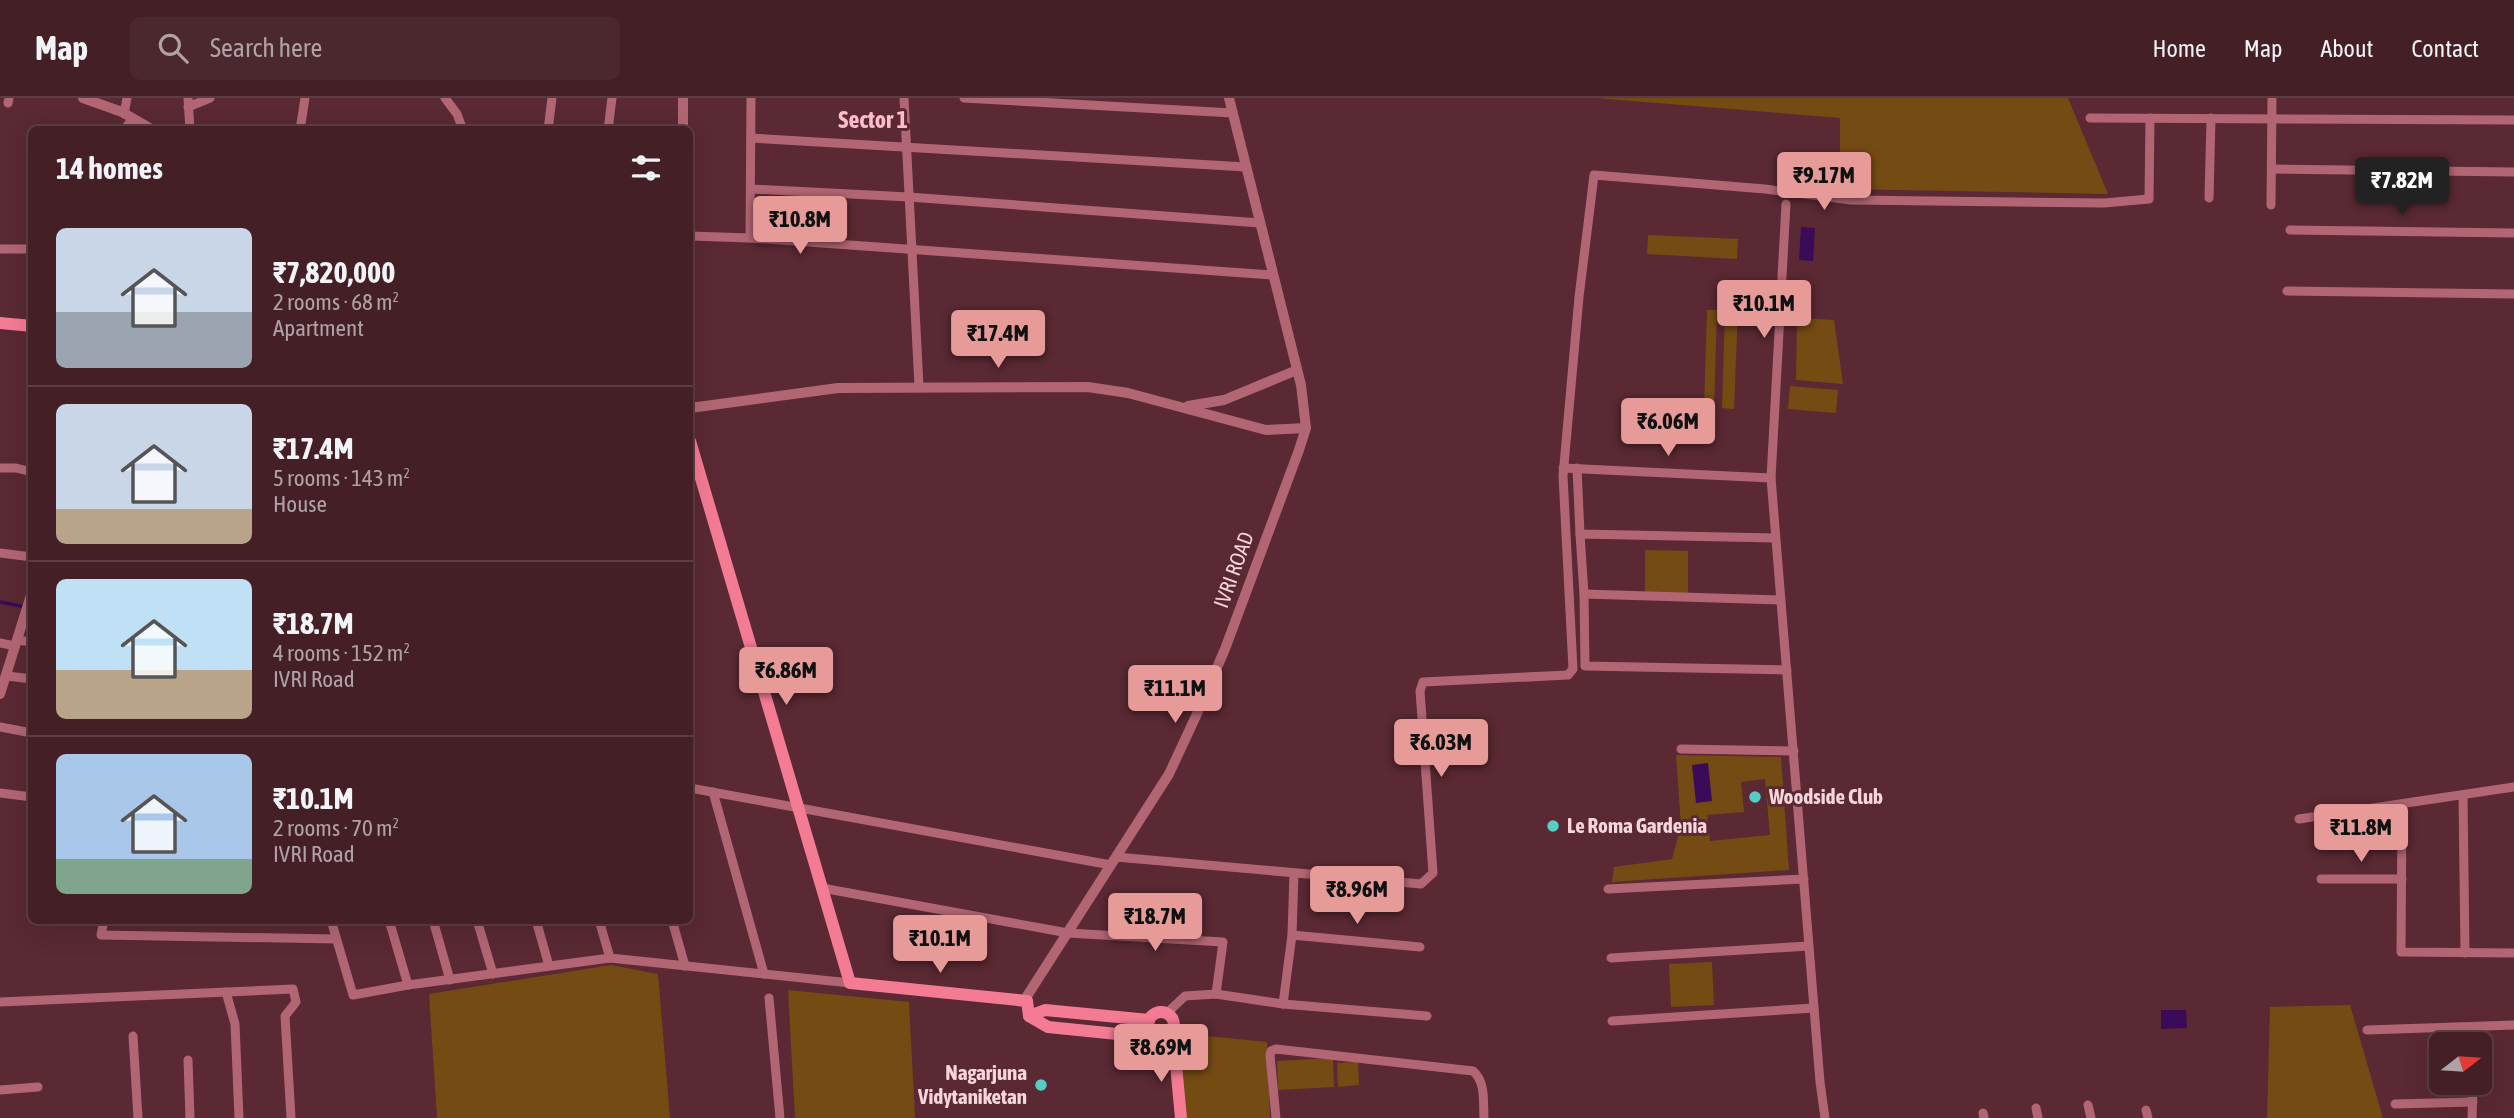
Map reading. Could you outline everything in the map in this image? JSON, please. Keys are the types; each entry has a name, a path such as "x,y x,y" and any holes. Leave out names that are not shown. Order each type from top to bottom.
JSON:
{"main road":[{"path":"0,323 28,326"},
{"path":"693,451 850,983 1027,1001 1029,1016"},
{"path":"1045,1010 1149,1020 1158,1012 1167,1013 1174,1023 1172,1032 1147,1037 1048,1027 1029,1016 1045,1010"},
{"path":"1149,1020 1149,1029 1174,1044 1181,1118"}],"street":[{"path":"83,98 146,126"},
{"path":"125,126 128,116 127,98"},
{"path":"190,126 188,103 210,98"},
{"path":"301,126 305,98"},
{"path":"445,98 457,114 462,126"},
{"path":"548,126 552,98"},
{"path":"608,126 612,98"},
{"path":"682,126 683,98"},
{"path":"750,238 751,98"},
{"path":"904,98 919,386"},
{"path":"964,98 1233,113"},
{"name":"IVRI ROAD","path":"1027,1001 1027,996 1169,774 1225,649 1306,428 1297,370 1229,98"},
{"path":"2271,205 2272,98"},
{"path":"2090,118 2514,120"},
{"path":"693,789 1114,861 1421,884 1433,873 1420,691 1423,682 1568,675 1573,669 1563,468 1594,175 1765,189 1851,200 2104,203 2149,199 2150,118"},
{"path":"2209,198 2211,118"},
{"path":"751,138 1246,167"},
{"path":"2272,169 2514,172"},
{"path":"751,189 909,197 1260,223"},
{"path":"1786,204 1771,478 1825,1118"},
{"path":"2290,230 2514,233"},
{"path":"693,236 1273,275"},
{"path":"0,249 28,249"},
{"path":"2287,291 2514,294"},
{"path":"1182,407 1227,399 1297,370"},
{"path":"693,408 838,388 1088,387 1128,393 1266,430 1306,428"},
{"path":"1227,399 1229,419"},
{"path":"0,468 28,470"},
{"path":"1563,468 1771,478"},
{"path":"1577,468 1584,594 1584,666 1787,670"},
{"path":"1580,534 1775,538"},
{"path":"0,553 28,556"},
{"path":"1584,594 1781,600"},
{"path":"0,694 28,605"},
{"path":"0,643 28,642"},
{"path":"7,676 28,679"},
{"path":"0,727 28,732"},
{"path":"1681,749 1794,751"},
{"path":"2299,819 2514,787"},
{"path":"713,792 764,974"},
{"path":"0,793 28,796"},
{"path":"2463,794 2465,953"},
{"path":"2402,804 2402,952 2514,953"},
{"path":"1283,1004 1292,935 1294,873"},
{"path":"1608,888 1804,879"},
{"path":"2321,879 2402,879"},
{"path":"822,888 1068,933 1223,942 1216,994"},
{"path":"103,924 101,934 336,939"},
{"path":"332,924 353,995 610,958 850,983"},
{"path":"390,924 408,985"},
{"path":"434,924 450,979"},
{"path":"478,924 493,974"},
{"path":"537,924 549,966"},
{"path":"600,924 610,958"},
{"path":"673,924 685,966"},
{"path":"1292,935 1420,947"},
{"path":"1611,958 1809,946"},
{"path":"0,1002 293,989 296,1002 285,1016 291,1118"},
{"path":"226,992 235,1024 239,1118"},
{"path":"1167,1013 1185,996 1216,994 1283,1004 1427,1016"},
{"path":"769,998 780,1118"},
{"path":"1612,1021 1814,1007"},
{"path":"2367,1030 2514,1025"},
{"path":"133,1036 138,1118"},
{"path":"1276,1118 1270,1051 1276,1049 1473,1071 1480,1076 1482,1083 1484,1118"},
{"path":"188,1060 190,1118"},
{"path":"0,1090 38,1087"},
{"path":"2472,1118 2473,1096"},
{"path":"2395,1104 2473,1102"},
{"path":"2088,1105 2091,1118"}],"shaded area":[{"path":"1596,98 2068,98 2108,194 1840,189 1840,118"},
{"path":"1801,227 1815,228 1813,261 1799,260"},
{"path":"1648,235 1738,239 1737,259 1647,254"},
{"path":"1707,310 1717,310 1714,410 1704,409"},
{"path":"1725,310 1738,311 1734,409 1722,408"},
{"path":"1797,318 1834,320 1843,384 1796,380"},
{"path":"1790,386 1838,390 1836,413 1788,409"},
{"path":"1645,550 1688,551 1688,594 1645,593"},
{"path":"1676,755 1781,757 1789,870 1612,882 1614,867 1672,859 1681,826","holes":["1765,779 1770,835 1710,841 1707,815 1744,812 1741,782"]},
{"path":"1708,763 1712,801 1696,803 1692,765"},
{"path":"1712,962 1714,1005 1671,1007 1669,964"},
{"path":"611,965 658,974 670,1118 437,1118 429,994"},
{"path":"788,990 909,1002 915,1118 795,1118"},
{"path":"2350,1005 2383,1118 2267,1118 2270,1007"},
{"path":"2161,1010 2186,1010 2187,1028 2161,1029"},
{"path":"1177,1033 1267,1042 1270,1118 1185,1118"},
{"path":"1333,1058 1334,1087 1278,1090 1277,1061"},
{"path":"1358,1062 1359,1085 1338,1087 1337,1063"}],"waterway":[{"path":"0,602 26,607"}],"place":[{"name":"Woodside Club","path":"1755,797"},
{"name":"Le Roma Gardenia","path":"1553,826"},
{"name":"Nagarjuna Vidytaniketan","path":"1041,1085"}],"district":[{"name":"Sector 1","path":"873,120"}]}
